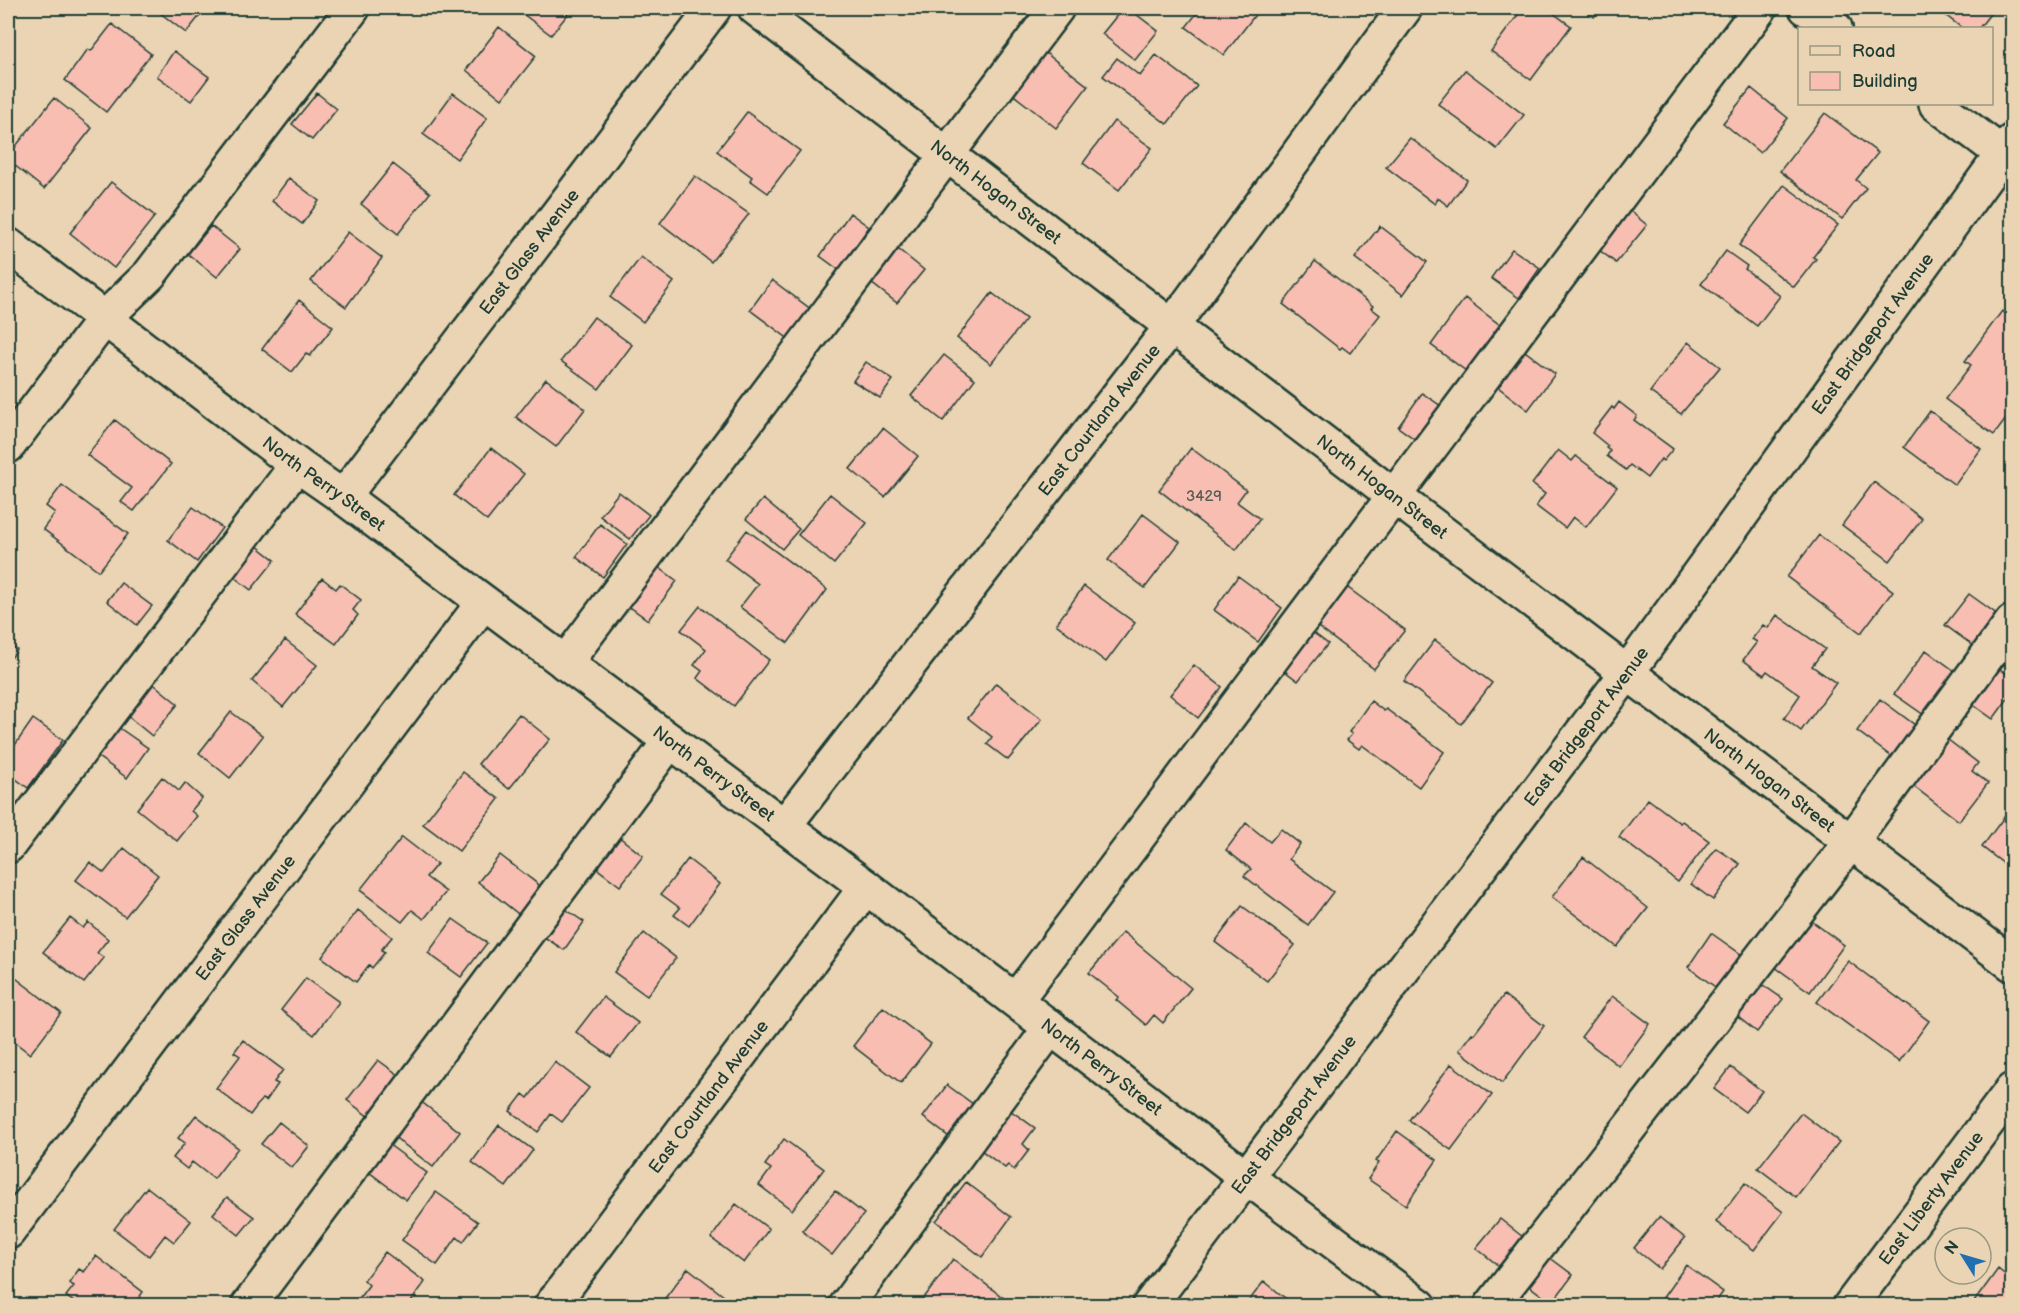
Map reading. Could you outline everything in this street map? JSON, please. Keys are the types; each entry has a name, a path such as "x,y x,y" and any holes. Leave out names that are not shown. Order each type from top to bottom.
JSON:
{"street":[{"path":"8,446 105,318 150,274 353,8"},
{"name":"East Glass Avenue","path":"343,497 714,8"},
{"name":"North Hogan Street","path":"754,8 2013,964"},
{"path":"565,663 1057,8"},
{"name":"East Courtland Avenue","path":"784,826 1172,326 1405,8"},
{"path":"1016,1000 1760,8"},
{"path":"1806,8 1833,27"},
{"path":"1938,105 2009,152"},
{"name":"East Bridgeport Avenue","path":"1149,1305 1627,673 2009,152"},
{"name":"North Perry Street","path":"8,245 297,465 866,886 1245,1176 1420,1305"},
{"path":"8,846 297,465"},
{"name":"East Glass Avenue","path":"8,1232 483,603"},
{"path":"1491,1305 1851,842 2013,622"},
{"path":"248,1305 670,741"},
{"name":"East Courtland Avenue","path":"550,1305 866,886"},
{"path":"846,1305 1051,1027"},
{"name":"East Liberty Avenue","path":"1850,1305 2013,1090"}],"building":[{"path":"154,8 206,8 186,33"},
{"path":"515,8 573,8 551,35"},
{"path":"867,8 883,8 877,15"},
{"path":"1123,8 1128,8 1158,31 1135,60 1102,34"},
{"path":"1201,8 1245,8 1255,15 1224,55 1186,27"},
{"path":"1523,8 1546,8 1571,26 1531,80 1491,51"},
{"path":"1582,8 1601,8 1594,17"},
{"path":"1936,8 1999,8 1996,11 1994,9 1980,27 1961,27"},
{"path":"112,24 151,54 106,112 65,80 88,49 91,51"},
{"path":"499,27 536,56 502,99 466,70"},
{"path":"1038,47 1088,86 1056,128 1006,89"},
{"path":"174,51 209,77 191,101 157,76"},
{"path":"1156,55 1197,86 1167,124 1103,76 1117,58 1140,76"},
{"path":"1465,70 1524,115 1497,149 1438,104"},
{"path":"1751,88 1788,118 1760,153 1723,123"},
{"path":"317,93 337,109 312,140 292,124"},
{"path":"453,93 487,118 457,159 423,134"},
{"path":"54,98 92,128 44,189 8,160 8,156"},
{"path":"747,112 800,151 768,193 750,180 752,177 717,151"},
{"path":"1825,113 1878,153 1856,180 1866,188 1842,219 1780,171"},
{"path":"1114,121 1152,148 1119,190 1083,163"},
{"path":"1410,138 1467,180 1448,206 1438,198 1435,204 1386,167"},
{"path":"393,164 430,193 398,234 361,204"},
{"path":"695,176 749,214 711,262 660,223"},
{"path":"289,178 319,201 302,224 272,201"},
{"path":"111,182 155,216 114,268 70,233"},
{"path":"1784,185 1838,225 1813,257 1816,259 1794,287 1739,245"},
{"path":"1625,207 1647,225 1616,263 1594,246"},
{"path":"850,213 869,227 839,270 820,256"},
{"path":"211,226 240,249 217,277 188,254"},
{"path":"1380,226 1427,262 1403,295 1355,258"},
{"path":"348,232 382,258 346,307 311,281"},
{"path":"893,245 924,270 897,303 866,279"},
{"path":"1512,249 1540,268 1519,298 1491,278"},
{"path":"1726,251 1747,266 1745,269 1780,296 1757,326 1701,284"},
{"path":"641,257 674,282 643,322 610,297"},
{"path":"1315,261 1373,306 1371,308 1380,315 1350,353 1342,347 1340,349 1283,304"},
{"path":"772,280 812,310 790,340 750,310"},
{"path":"992,293 1026,319 991,364 957,338"},
{"path":"1465,298 1500,325 1466,371 1431,345"},
{"path":"299,300 333,327 310,356 306,354 292,372 262,349"},
{"path":"2002,311 2009,316 2012,311 2012,411 1994,435 1945,399 1971,365 1965,361"},
{"path":"594,317 632,345 599,389 561,361"},
{"path":"1688,342 1720,367 1681,414 1650,392"},
{"path":"1521,348 1555,374 1528,410 1494,384"},
{"path":"944,355 975,379 943,421 911,396"},
{"path":"866,362 893,380 880,398 853,381"},
{"path":"546,379 585,409 556,447 516,417"},
{"path":"1422,393 1441,406 1416,440 1398,427"},
{"path":"1619,402 1637,416 1634,420 1673,449 1663,461 1661,459 1647,478 1630,465 1626,470 1607,456 1610,451 1606,448 1608,446 1592,433 1612,407 1614,409"},
{"path":"1930,411 1981,449 1955,485 1904,447"},
{"path":"115,420 171,464 134,511 121,502 132,488 87,455"},
{"path":"883,428 918,456 885,497 850,469"},
{"path":"491,448 524,474 487,521 454,495"},
{"path":"1191,448 1246,490 1237,502 1260,519 1236,550 1159,490"},
{"path":"1558,450 1572,461 1576,456 1617,487 1586,527 1573,517 1565,528 1536,506 1545,494 1532,484"},
{"path":"1874,482 1922,519 1890,561 1842,525"},
{"path":"62,485 128,534 99,571 43,529 55,513 46,506"},
{"path":"619,492 649,515 630,539 600,516"},
{"path":"830,494 867,523 834,564 798,535"},
{"path":"763,499 799,529 782,549 746,519"},
{"path":"193,507 222,528 197,562 168,540"},
{"path":"1143,514 1180,542 1145,588 1108,560"},
{"path":"600,524 627,544 603,577 576,557"},
{"path":"747,530 827,590 788,643 740,607 758,584 725,559"},
{"path":"1819,535 1893,591 1861,633 1787,577"},
{"path":"248,539 275,560 251,590 225,570"},
{"path":"653,563 677,581 648,620 623,602"},
{"path":"1238,576 1282,608 1258,642 1214,610"},
{"path":"322,578 336,589 340,584 361,600 353,610 358,615 336,644 295,614"},
{"path":"121,583 152,606 137,625 107,601"},
{"path":"1344,585 1405,630 1374,669 1314,624"},
{"path":"1084,586 1135,623 1106,662 1056,624"},
{"path":"1969,594 1998,615 1975,647 1945,625"},
{"path":"700,606 769,660 734,706 697,678 702,671 694,665 706,649 681,630"},
{"path":"1777,615 1825,649 1812,666 1836,683 1801,731 1784,718 1800,695 1767,671 1764,675 1743,660 1757,642 1752,639 1763,625 1768,628"},
{"path":"1307,628 1328,644 1298,681 1277,665"},
{"path":"2012,629 2012,671 1992,656"},
{"path":"285,640 317,665 283,707 252,681"},
{"path":"1435,640 1492,683 1461,724 1404,681"},
{"path":"8,642 17,650 8,662"},
{"path":"1926,650 1956,672 1924,715 1894,694"},
{"path":"1988,660 2012,678 2012,693 1993,719 1962,697"},
{"path":"1194,665 1222,687 1198,718 1170,695"},
{"path":"145,677 178,704 152,736 119,709"},
{"path":"996,683 1042,719 1008,760 987,744 992,737 968,718"},
{"path":"1880,699 1915,725 1892,757 1857,731"},
{"path":"1371,701 1384,711 1386,709 1444,752 1419,787 1362,745 1359,749 1347,740 1352,734 1349,732"},
{"path":"231,712 263,736 230,778 199,753"},
{"path":"519,714 550,739 509,789 478,764"},
{"path":"33,719 63,740 28,788 8,773 8,755"},
{"path":"115,725 148,748 127,778 94,754"},
{"path":"1943,736 1978,763 1972,771 1988,783 1959,821 1908,782"},
{"path":"463,772 499,799 459,851 423,824"},
{"path":"162,777 179,791 185,783 202,798 191,811 197,816 177,841 137,809"},
{"path":"1648,799 1709,841 1678,882 1619,837"},
{"path":"2012,806 2012,870 1982,847"},
{"path":"1246,823 1270,842 1281,829 1300,844 1289,859 1333,892 1308,925 1244,876 1251,869 1226,850"},
{"path":"618,836 643,856 620,886 595,867"},
{"path":"402,837 437,864 426,877 446,892 424,919 412,910 402,922 360,890"},
{"path":"124,848 158,875 125,917 76,880 90,862 104,873"},
{"path":"1716,848 1740,864 1713,900 1691,884"},
{"path":"500,855 544,889 522,917 478,882"},
{"path":"1583,857 1648,908 1617,947 1552,897"},
{"path":"688,859 720,884 689,926 674,915 680,908 661,894"},
{"path":"561,906 584,922 564,950 541,935"},
{"path":"1242,906 1295,945 1267,981 1215,942"},
{"path":"358,910 392,937 381,950 385,952 372,968 369,965 356,982 322,957"},
{"path":"1802,914 1844,945 1810,992 1768,962"},
{"path":"70,918 83,928 88,922 108,939 97,953 104,958 84,983 43,952"},
{"path":"453,919 487,943 461,977 428,953"},
{"path":"1123,932 1191,988 1163,1023 1154,1015 1146,1025 1116,1000 1119,997 1089,973"},
{"path":"644,933 676,958 647,996 614,972"},
{"path":"1711,933 1742,955 1718,989 1688,967"},
{"path":"1848,961 1929,1021 1899,1062 1817,1002"},
{"path":"8,972 61,1013 30,1054 8,1037 8,1015 12,1009 8,1006"},
{"path":"306,978 339,1002 314,1035 281,1010"},
{"path":"1753,978 1783,999 1757,1032 1729,1010"},
{"path":"1504,995 1544,1026 1502,1083 1459,1050"},
{"path":"1612,996 1650,1024 1619,1066 1581,1037"},
{"path":"603,997 638,1023 611,1057 576,1032"},
{"path":"883,1007 931,1044 901,1083 853,1046"},
{"path":"243,1040 283,1070 274,1082 278,1084 266,1101 262,1099 250,1115 216,1088 240,1056 234,1052"},
{"path":"378,1060 400,1076 369,1117 347,1100"},
{"path":"555,1062 589,1088 562,1122 551,1114 538,1132 510,1111 523,1094 528,1098"},
{"path":"1451,1064 1492,1095 1451,1150 1409,1120"},
{"path":"1731,1067 1762,1091 1745,1112 1714,1089"},
{"path":"947,1085 977,1107 953,1140 923,1117"},
{"path":"419,1100 460,1132 433,1167 392,1135"},
{"path":"1007,1108 1035,1128 1023,1144 1029,1150 1014,1170 1008,1165 1005,1168 977,1147"},
{"path":"1801,1113 1839,1142 1796,1197 1758,1168"},
{"path":"196,1115 238,1148 214,1179 192,1162 187,1169 173,1158 185,1143 178,1138"},
{"path":"279,1122 309,1146 292,1168 261,1144"},
{"path":"499,1125 533,1150 506,1187 472,1162"},
{"path":"1397,1131 1437,1160 1406,1205 1368,1179 1379,1163 1376,1161"},
{"path":"784,1139 824,1169 792,1210 759,1185 771,1169 765,1165"},
{"path":"388,1144 427,1173 406,1200 369,1172"},
{"path":"966,1182 1011,1217 982,1257 936,1221"},
{"path":"1745,1183 1783,1212 1754,1250 1716,1222"},
{"path":"147,1187 191,1221 174,1242 165,1235 149,1256 114,1229"},
{"path":"835,1191 864,1214 832,1255 802,1231"},
{"path":"436,1192 478,1222 463,1242 457,1237 437,1265 402,1240"},
{"path":"227,1197 254,1217 239,1235 213,1214"},
{"path":"736,1204 769,1229 744,1263 711,1238"},
{"path":"1659,1217 1685,1238 1660,1269 1634,1248"},
{"path":"1500,1219 1523,1237 1499,1266 1476,1248"},
{"path":"2012,1233 2012,1249 2005,1243"},
{"path":"385,1252 425,1282 408,1306 353,1306 369,1285 364,1280"},
{"path":"96,1256 143,1292 133,1306 79,1306 66,1296 74,1286 69,1283 79,1269 84,1272"},
{"path":"1549,1257 1573,1275 1552,1303 1528,1285"},
{"path":"953,1259 1014,1306 918,1306"},
{"path":"1686,1265 1723,1292 1713,1306 1657,1306"},
{"path":"688,1268 734,1304 732,1306 659,1306"},
{"path":"1998,1269 2012,1280 2012,1306 1971,1306 1986,1286 1993,1286 1993,1276"},
{"path":"1264,1281 1295,1306 1245,1306"}]}
